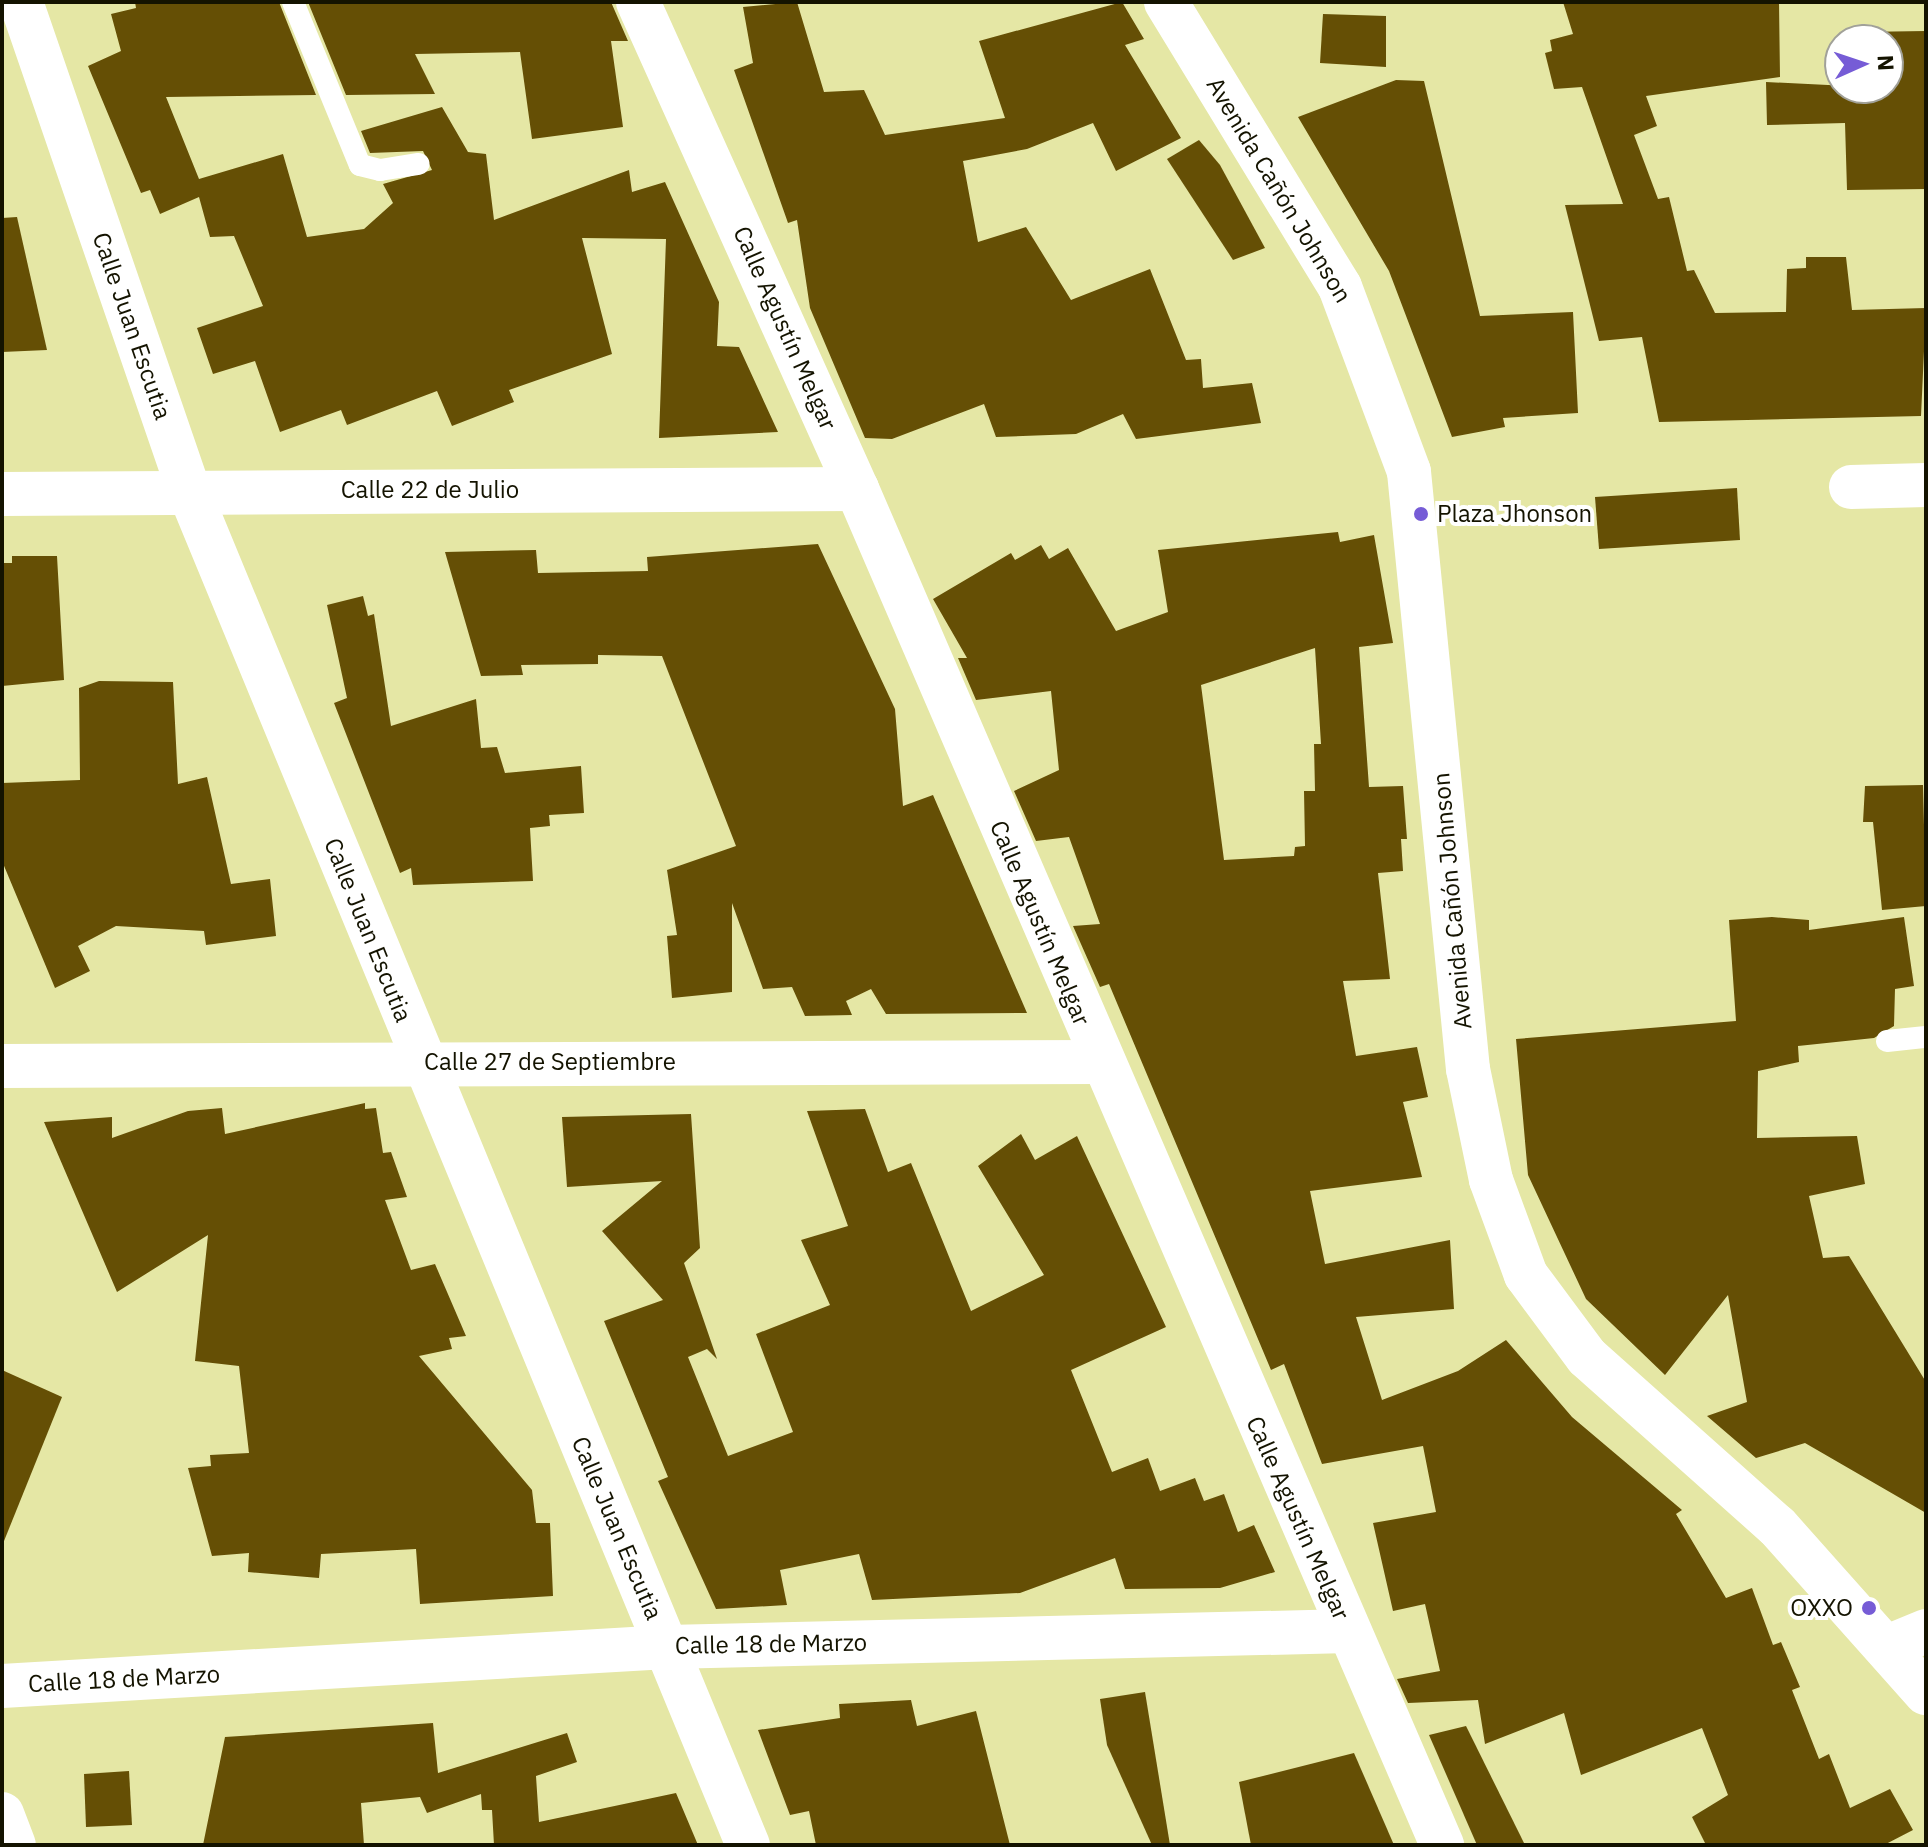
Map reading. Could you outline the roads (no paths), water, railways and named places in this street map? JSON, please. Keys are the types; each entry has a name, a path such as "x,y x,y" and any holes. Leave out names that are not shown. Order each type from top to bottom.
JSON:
{"street":[{"name":"Calle Juan Escutia","path":"21,2 189,491 422,1062 748,1845"},
{"name":"Calle Agustín Melgar","path":"638,2 857,489 1099,1062 1442,1845"},
{"name":"Avenida Cañón Johnson","path":"1166,2 1340,287 1409,472 1468,1069 1491,1180 1526,1275 1587,1357 1906,1639 1926,1693"},
{"path":"1851,487 1926,485"},
{"name":"Calle 22 de Julio","path":"2,494 857,489"},
{"name":"Calle 27 de Septiembre","path":"2,1066 422,1062 1099,1062"},
{"name":"Calle 18 de Marzo","path":"2,1686 667,1647 1349,1631"},
{"path":"2,1814 14,1845"}],"lane":[{"path":"293,2 360,165 380,170 419,164"},
{"path":"1887,1041 1926,1037"}],"place":[{"name":"Plaza Jhonson","path":"1421,514"},
{"name":"OXXO","path":"1869,1608"}]}
